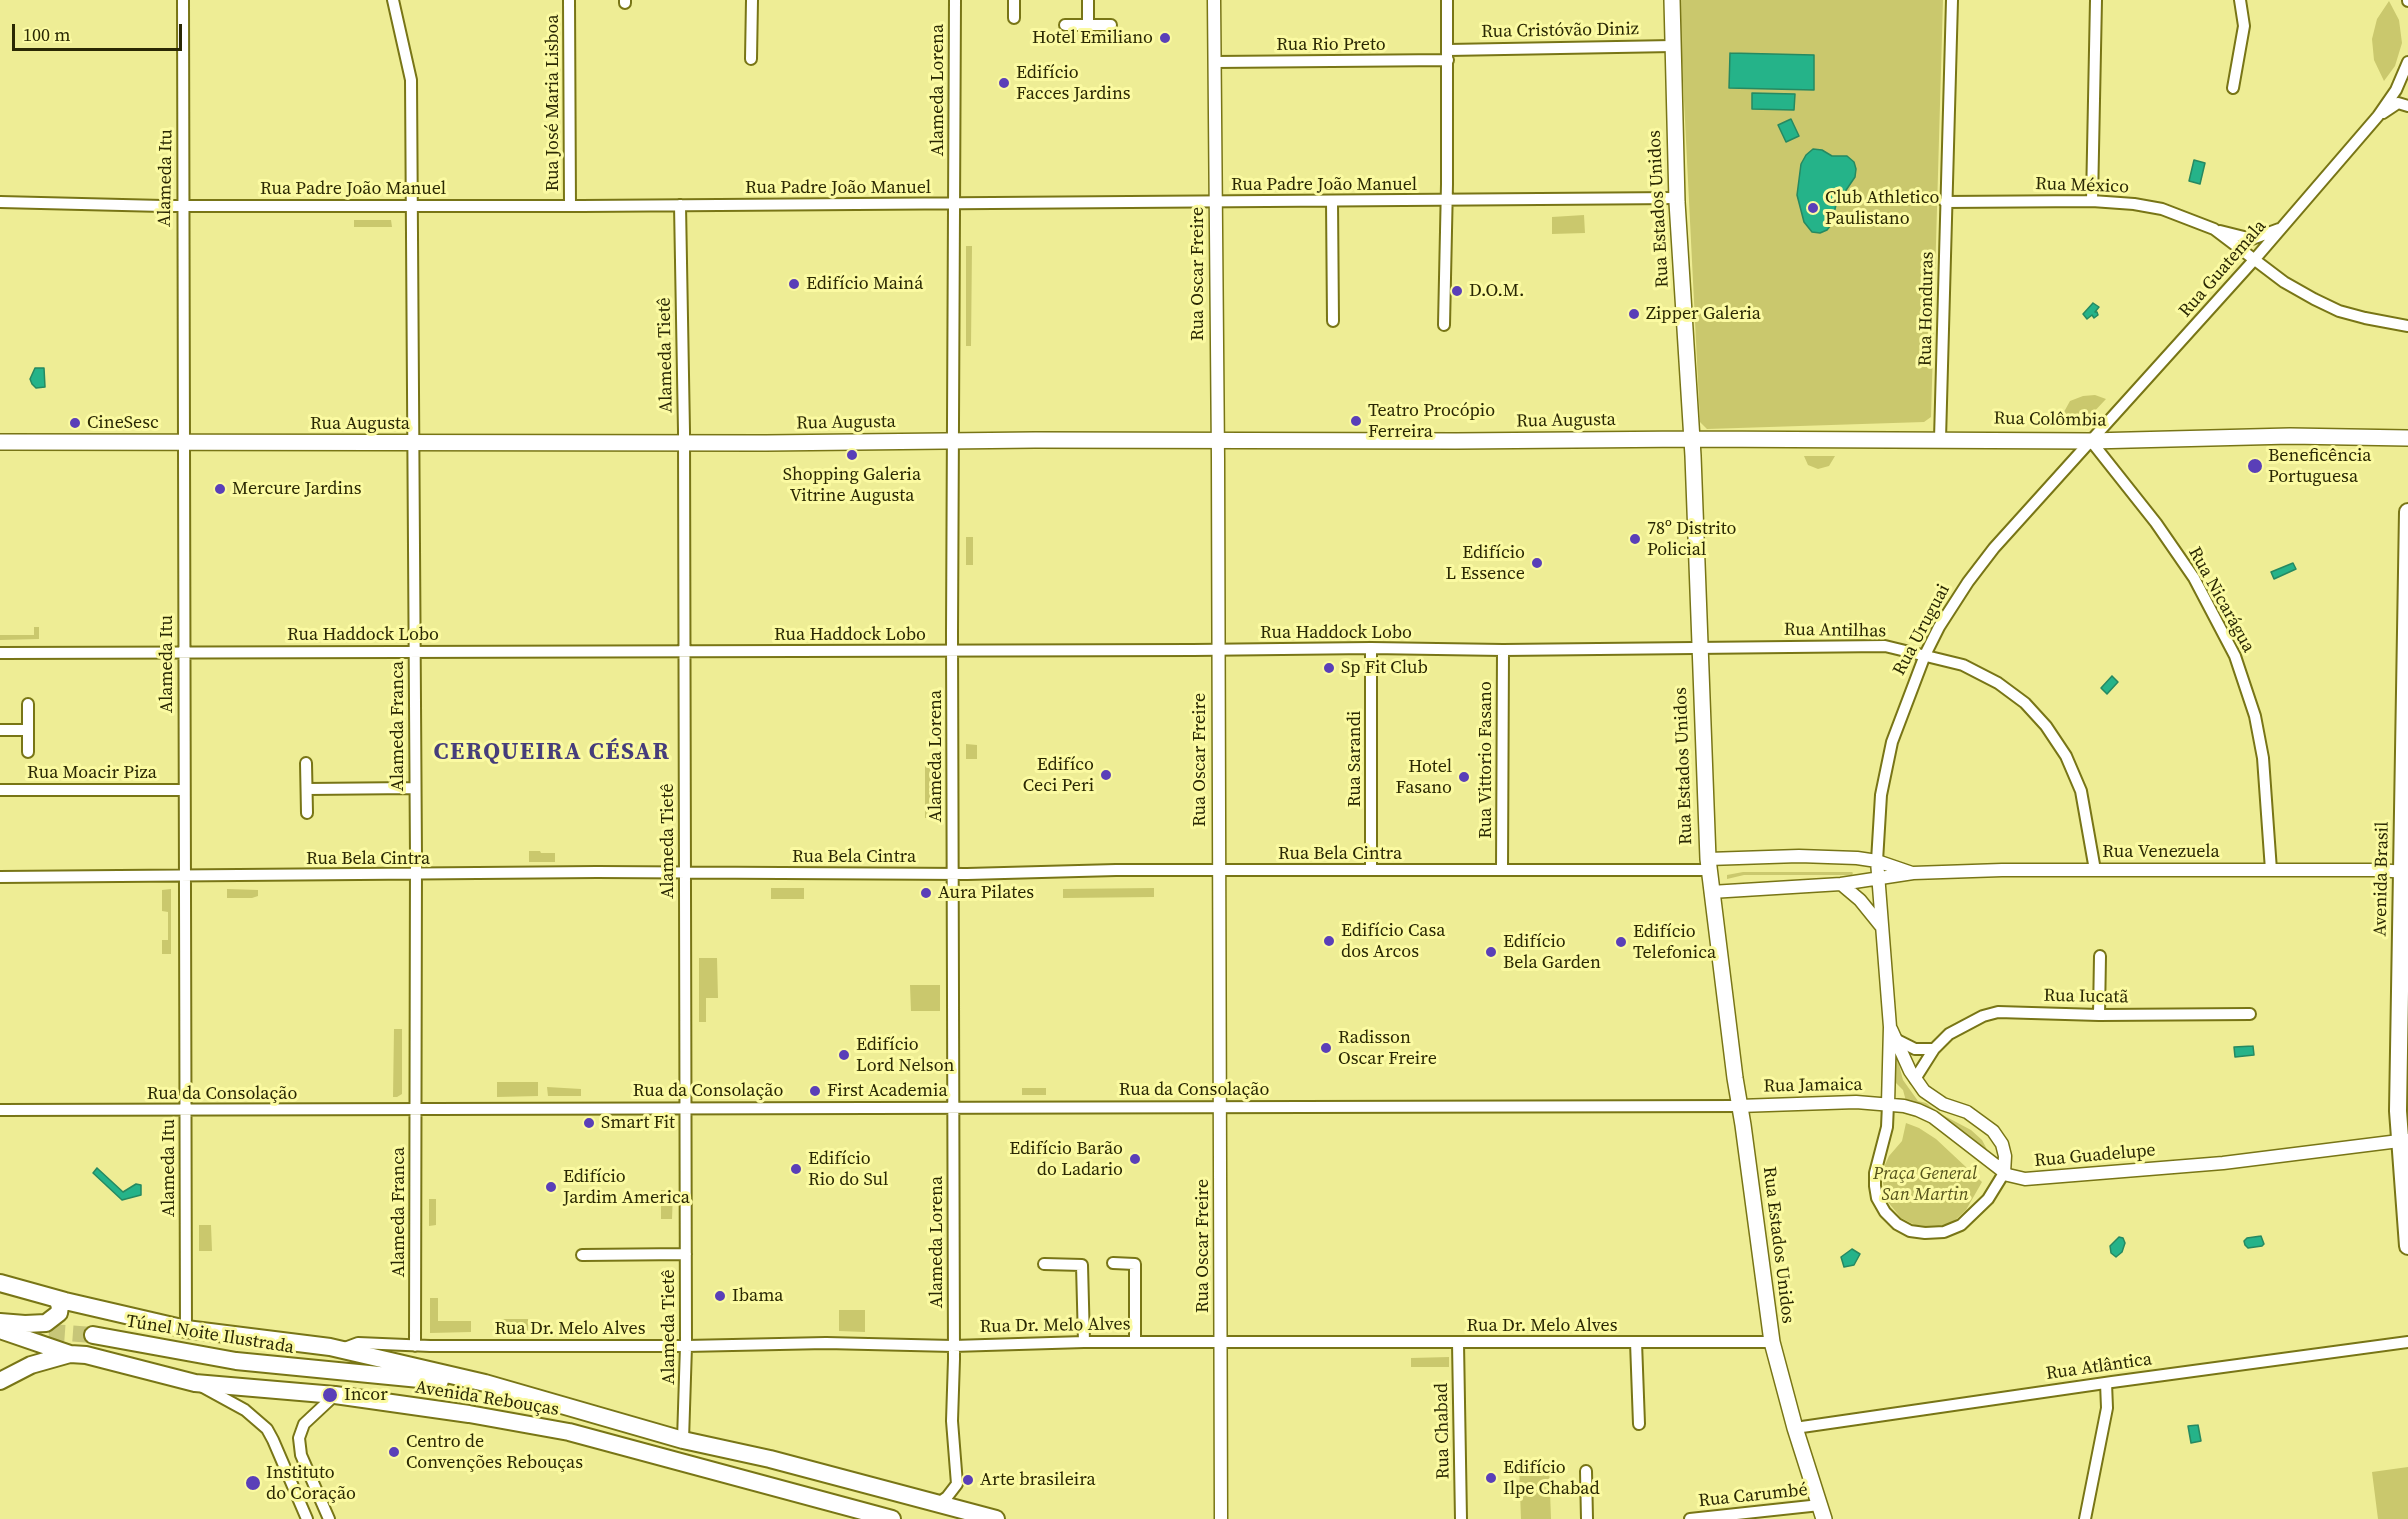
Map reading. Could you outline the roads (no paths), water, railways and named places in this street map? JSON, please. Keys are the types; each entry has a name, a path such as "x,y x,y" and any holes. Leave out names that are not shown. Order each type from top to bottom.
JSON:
{"main road":[{"name":"Rua Estados Unidos","path":"1672,0 1677,198 1692,439 1708,865 1772,1342 1795,1428 1822,1512"},
{"name":"Rua Colômbia","path":"1692,439 2091,441 2290,436 2408,438"},
{"name":"Rua Augusta","path":"0,442 413,444 1692,439"},
{"name":"Avenida Brasil","path":"2408,512 2403,1141 2408,1245"},
{"name":"Avenida Rebouças","path":"0,1283 57,1299 186,1329 341,1350 485,1383 683,1440 770,1459 996,1519"},
{"path":"0,1322 46,1323 59,1313 60,1306 57,1299"},
{"name":"Avenida Rebouças","path":"0,1330 70,1354 86,1355 195,1383 335,1395 469,1414 568,1432 892,1519"},
{"name":"Túnel Noite Ilustrada","path":"93,1335 236,1361 322,1371"},
{"path":"0,1340 30,1349 47,1347"},
{"path":"0,1381 31,1365 70,1354"},
{"name":"Avenida Rebouças","path":"322,1371 485,1383"}],"street":[{"name":"Alameda Itu","path":"183,0 186,1329"},
{"name":"Alameda Franca","path":"393,0 411,80 416,875 415,1346"},
{"name":"Rua José Maria Lisboa","path":"569,0 570,206"},
{"path":"752,0 752,59"},
{"name":"Alameda Lorena","path":"937,1504 947,1497 957,1484 952,1421 954,1108 952,441 955,0"},
{"path":"1014,0 1014,18"},
{"path":"1088,0 1088,25"},
{"name":"Rua Oscar Freire","path":"1214,0 1218,440 1221,1519"},
{"path":"1443,326 1447,200 1447,0"},
{"name":"Rua Honduras","path":"1940,439 1952,0"},
{"path":"2092,201 2096,0"},
{"path":"2233,88 2244,26 2240,0"},
{"path":"1065,25 1111,25"},
{"name":"Rua Cristóvão Diniz","path":"1448,55 1673,46"},
{"name":"Rua Rio Preto","path":"1215,62 1448,55"},
{"name":"Rua Guatemala","path":"2091,441 2254,260 2378,116 2396,90 2408,62"},
{"name":"Rua Guatemala","path":"2378,116 2398,103 2408,106"},
{"name":"Rua Padre João Manuel","path":"0,202 182,206 570,206 1677,198"},
{"path":"1332,201 1333,321"},
{"name":"Rua México","path":"1945,202 2092,201 2134,204 2162,209 2214,229 2252,239 2280,229"},
{"name":"Alameda Tietê","path":"680,205 684,442 686,1254 683,1440"},
{"name":"Rua México","path":"2214,229 2284,282 2339,311 2408,326"},
{"name":"Rua Uruguai","path":"1878,878 1881,795 1892,742 1925,655 1939,627 1994,548 2091,441"},
{"name":"Rua Nicarágua","path":"2091,441 2156,523 2194,578 2235,656 2255,716 2263,758 2271,870"},
{"name":"Rua Haddock Lobo","path":"0,653 1371,648 1503,650 1699,646"},
{"name":"Rua Antilhas","path":"1699,646 1885,646 1963,665 1998,683 2025,703 2046,726 2066,756 2081,791 2095,870"},
{"name":"Rua Sarandi","path":"1371,648 1371,870"},
{"name":"Rua Vittorio Fasano","path":"1502,870 1503,650"},
{"path":"28,704 28,752"},
{"path":"0,730 28,730"},
{"path":"306,763 307,813"},
{"path":"307,789 414,788"},
{"name":"Rua Moacir Piza","path":"0,790 184,790"},
{"name":"Rua Venezuela","path":"1708,865 1798,856 1857,858 1877,861 1913,873"},
{"name":"Rua Bela Cintra","path":"0,877 597,872 953,874 1502,870 1708,865"},
{"name":"Rua Venezuela","path":"1711,892 1841,884 1913,873 2028,869 2405,872"},
{"path":"1878,878 1890,1027 1887,1127 1875,1173 1877,1198 1885,1212 1897,1224 1911,1231 1944,1232 1961,1225 1988,1199 2004,1173 2006,1156 2002,1144 1993,1131 1967,1112 1934,1099 1924,1091 1915,1079 1890,1027"},
{"path":"1841,884 1860,900 1881,926"},
{"path":"2099,1015 2100,956"},
{"name":"Rua Iucatã","path":"1915,1079 1934,1049 1949,1034 1983,1016 2017,1012 2099,1015 2250,1014"},
{"path":"1897,1040 1915,1048 1934,1049"},
{"name":"Rua Jamaica","path":"1739,1106 1856,1102 1888,1104"},
{"name":"Rua Guadelupe","path":"1888,1104 1918,1110 1933,1118 2004,1173 2020,1179 2223,1163 2403,1141"},
{"name":"Rua da Consolação","path":"0,1110 1739,1106"},
{"path":"582,1255 686,1254"},
{"path":"1113,1263 1135,1264 1135,1342"},
{"path":"1044,1264 1082,1265 1084,1342"},
{"name":"Rua Dr. Melo Alves","path":"341,1350 358,1343 415,1346 686,1346 826,1343 953,1346 1084,1342 1772,1342"},
{"name":"Rua Chabad","path":"1458,1342 1461,1519"},
{"path":"1636,1342 1639,1424"},
{"name":"Rua Atlântica","path":"1795,1428 2408,1342"},
{"path":"195,1383 245,1410 267,1430 305,1515"},
{"path":"2085,1519 2107,1408 2106,1383"},
{"path":"329,1519 301,1455 299,1434 312,1416 335,1395"},
{"path":"1586,1471 1587,1519"},
{"path":"305,1515 310,1502 316,1501 323,1504"},
{"name":"Rua Carumbé","path":"1690,1519 1822,1512"}],"tunnel":[{"path":"25,1330 93,1335"}],"place":[{"name":"Hotel Emiliano","path":"1165,38"},
{"name":"Edifício Facces Jardins","path":"1004,83"},
{"name":"Club Athletico Paulistano","path":"1813,208"},
{"name":"Edifício Mainá","path":"794,284"},
{"name":"D.O.M.","path":"1457,291"},
{"name":"Zipper Galeria","path":"1634,314"},
{"name":"Teatro Procópio Ferreira","path":"1356,421"},
{"name":"CineSesc","path":"75,423"},
{"name":"Shopping Galeria Vitrine Augusta","path":"852,455"},
{"name":"Beneficência Portuguesa","path":"2255,466"},
{"name":"Mercure Jardins","path":"220,489"},
{"name":"78º Distrito Policial","path":"1635,539"},
{"name":"Edifício L Essence","path":"1537,563"},
{"name":"Sp Fit Club","path":"1329,668"},
{"name":"Edifíco Ceci Peri","path":"1106,775"},
{"name":"Hotel Fasano","path":"1464,777"},
{"name":"Aura Pilates","path":"926,893"},
{"name":"Edifício Casa dos Arcos","path":"1329,941"},
{"name":"Edifício Telefonica","path":"1621,942"},
{"name":"Edifício Bela Garden","path":"1491,952"},
{"name":"Radisson Oscar Freire","path":"1326,1048"},
{"name":"Edifício Lord Nelson","path":"844,1055"},
{"name":"First Academia","path":"815,1091"},
{"name":"Smart Fit","path":"589,1123"},
{"name":"Edifício Barão do Ladario","path":"1135,1159"},
{"name":"Edifício Rio do Sul","path":"796,1169"},
{"name":"Edifício Jardim America","path":"551,1187"},
{"name":"Ibama","path":"720,1296"},
{"name":"Incor","path":"330,1395"},
{"name":"Centro de Convenções Rebouças","path":"394,1452"},
{"name":"Edifício Ilpe Chabad","path":"1491,1478"},
{"name":"Arte brasileira","path":"968,1480"},
{"name":"Instituto do Coração","path":"253,1483"}],"district":[{"name":"CERQUEIRA CÉSAR","path":"552,753"}],"park label":[{"name":"Praça General San Martin","path":"1925,1184"}]}
